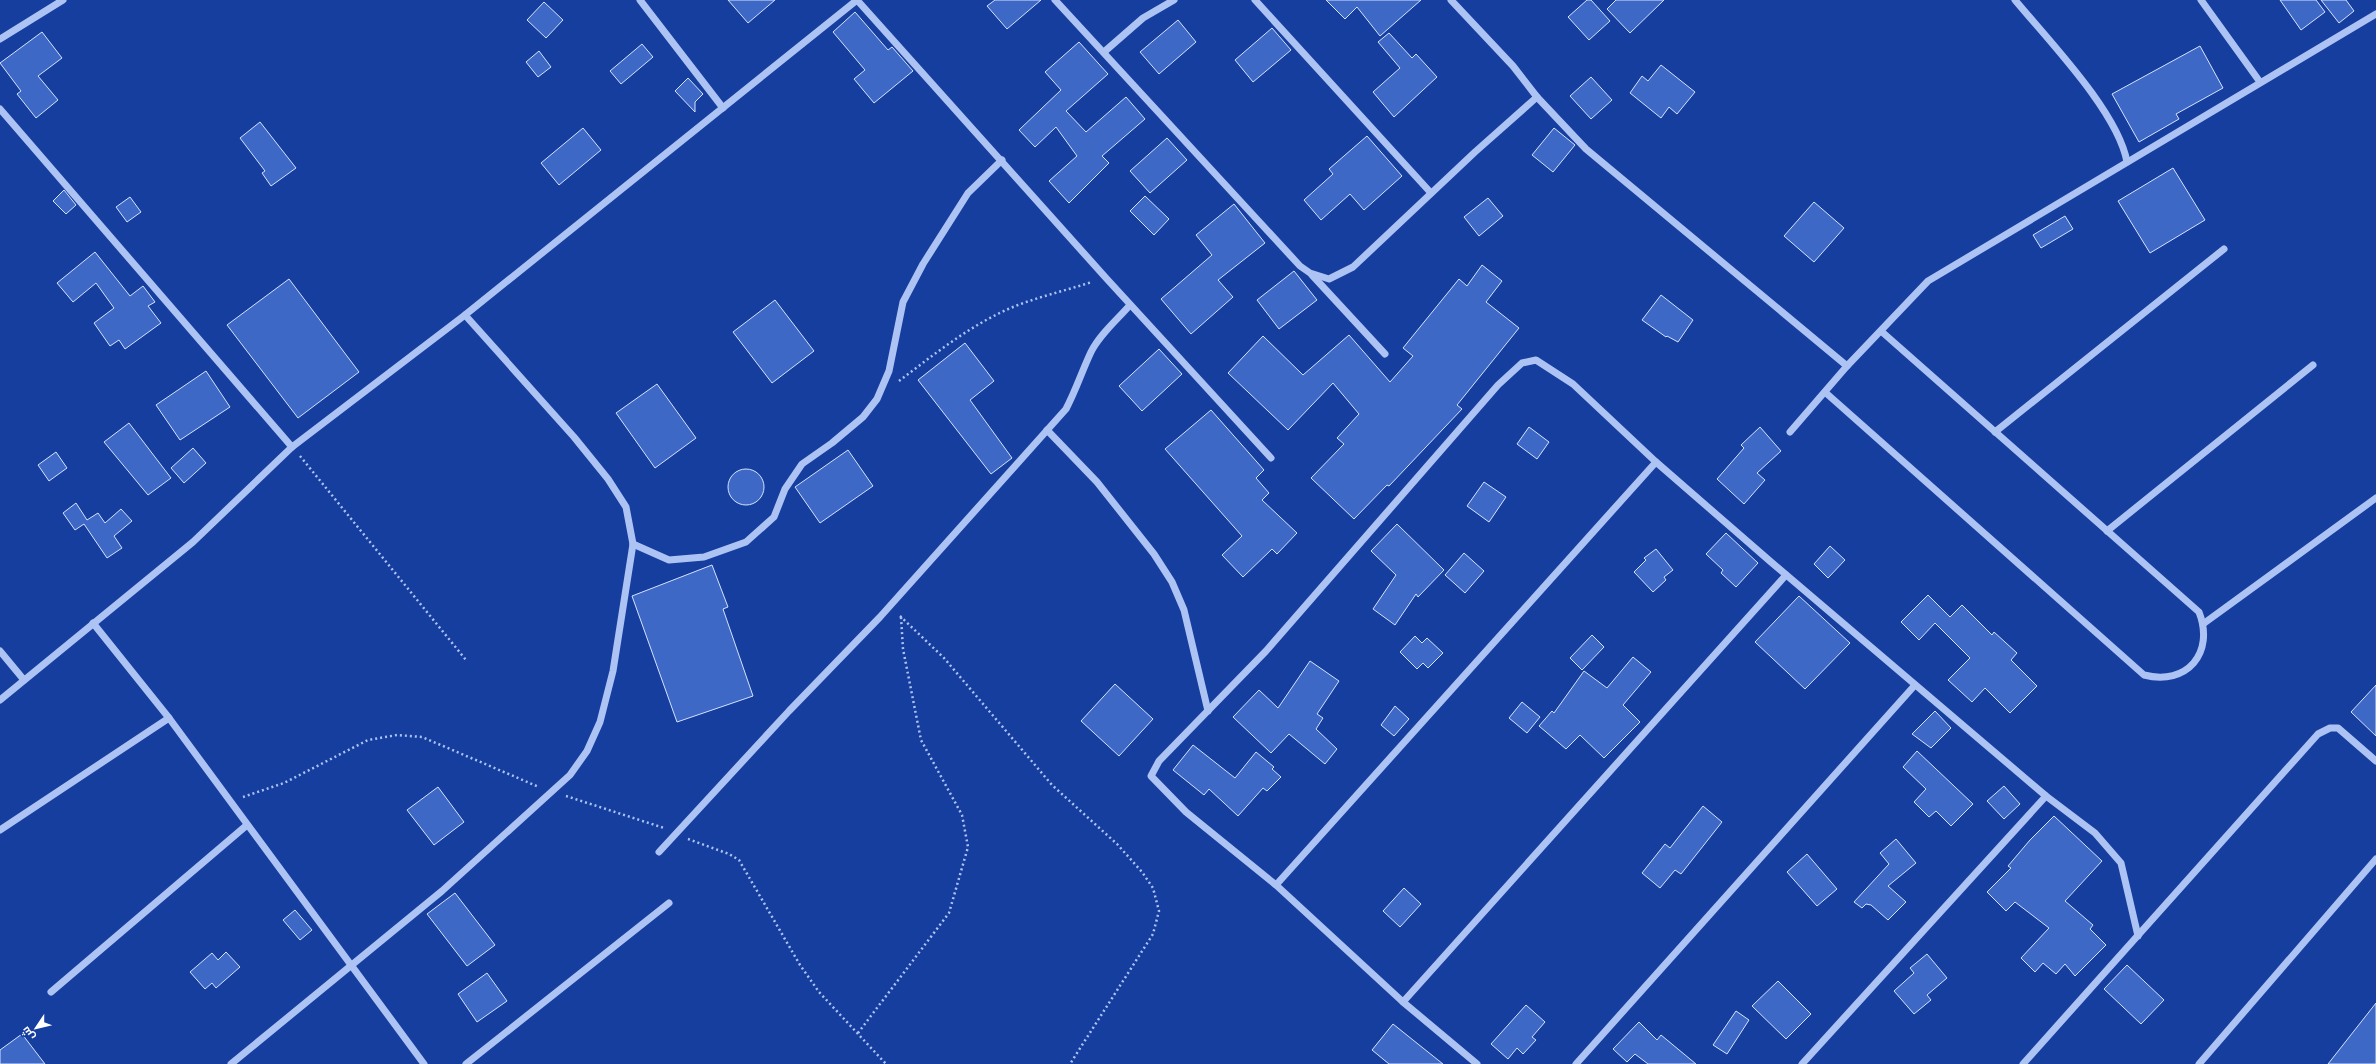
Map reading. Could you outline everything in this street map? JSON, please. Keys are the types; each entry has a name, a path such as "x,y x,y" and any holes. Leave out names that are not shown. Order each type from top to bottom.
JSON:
{"street":[{"path":"0,38 63,0"},
{"path":"640,0 723,108"},
{"path":"0,700 193,542 292,448 465,315 857,0 1002,160 1130,305 1271,458"},
{"path":"1055,0 1291,257 1310,273 1385,354"},
{"path":"1104,52 1143,18 1174,0"},
{"path":"1255,0 1432,194"},
{"path":"1452,0 1586,149 1847,366"},
{"path":"2015,0 2083,82 2112,123 2124,146 2127,162"},
{"path":"2201,0 2260,82"},
{"path":"1790,432 1826,393 1847,366 1928,281 2376,14"},
{"path":"1310,273 1329,280 1353,267 1538,97"},
{"path":"0,109 292,448"},
{"path":"633,544 669,560 704,557 746,542 774,517 785,489 802,464 832,443 863,417 877,399 889,371 903,302 923,264 968,193 1002,160"},
{"path":"1995,432 2224,249"},
{"path":"659,852 678,833 720,784 898,596 1066,409 1077,390 1092,351 1103,335 1130,305"},
{"path":"231,1064 442,892 552,792 570,775 587,751 600,722 613,671 633,544 626,507 608,479 568,431 465,315"},
{"path":"1826,393 2144,675 2156,678 2168,678 2180,674 2190,668 2203,647 2203,624 2199,612 1881,331"},
{"path":"1477,1064 1403,1002 1276,884 1186,812 1151,776 1160,761 1266,651 1502,381 1522,363 1536,360 1573,384 1656,462 1786,575 2046,796 2095,833 2121,863 2138,936"},
{"path":"2107,531 2313,364"},
{"path":"1047,430 1097,482 1154,554 1172,582 1184,610 1208,711"},
{"path":"1276,884 1656,462"},
{"path":"2203,624 2376,498"},
{"path":"1403,1002 1786,575"},
{"path":"93,623 169,718 424,1064"},
{"path":"0,651 24,680"},
{"path":"1576,1064 1915,685"},
{"path":"0,830 169,718"},
{"path":"2023,1064 2318,734 2330,728 2338,728 2376,761"},
{"path":"1802,1064 2046,796"},
{"path":"51,992 247,825"},
{"path":"2199,1064 2376,860"},
{"path":"466,1064 669,903"}],"path":[{"path":"877,399 965,332 1017,306 1106,278"},
{"path":"292,448 466,660"},
{"path":"858,1033 949,913 968,848 962,815 921,740 903,649 898,596"},
{"path":"900,616 944,658 1052,785 1117,844 1142,872 1153,888 1159,911 1153,934 1070,1064"},
{"path":"230,800 258,793 284,783 368,740 397,735 422,737 552,792 646,820 678,833 696,844 729,854 739,860 800,965 819,992 886,1064"}],"building":[{"path":"728,0 775,0 748,23"},
{"path":"995,0 1041,0 1007,29 987,6"},
{"path":"1326,0 1421,0 1380,36 1357,7 1345,19"},
{"path":"1587,0 1591,0 1610,21 1589,40 1568,17"},
{"path":"1616,0 1664,0 1630,33 1607,9"},
{"path":"2280,0 2316,0 2325,12 2301,30"},
{"path":"2321,0 2346,0 2354,11 2339,23"},
{"path":"544,2 563,20 546,38 527,20"},
{"path":"855,12 888,50 892,47 913,71 874,103 854,79 865,70 833,32"},
{"path":"1178,20 1196,42 1159,74 1140,52"},
{"path":"1272,28 1291,50 1253,82 1235,60"},
{"path":"42,32 62,58 38,76 58,100 36,118 17,94 21,91 0,63"},
{"path":"1389,33 1412,58 1416,54 1437,77 1394,117 1373,92 1400,68 1378,42"},
{"path":"1079,42 1108,74 1066,111 1086,132 1126,97 1145,119 1102,156 1109,163 1069,203 1049,181 1077,156 1056,127 1035,147 1019,130 1061,90 1045,72"},
{"path":"642,44 653,57 621,84 610,71"},
{"path":"2200,46 2223,88 2176,114 2179,119 2139,142 2112,94"},
{"path":"539,51 551,67 538,77 526,62"},
{"path":"1661,65 1695,92 1677,114 1669,107 1661,118 1630,93 1642,76 1648,81"},
{"path":"1591,77 1612,100 1591,119 1570,96"},
{"path":"688,78 703,94 695,102 695,112 675,91"},
{"path":"260,122 296,168 271,186 262,173 265,171 240,138"},
{"path":"583,128 601,150 559,185 541,163"},
{"path":"1554,128 1575,145 1553,172 1532,155"},
{"path":"1367,136 1402,176 1364,210 1350,194 1321,220 1304,200 1333,174 1329,169"},
{"path":"1167,138 1187,160 1150,193 1130,171"},
{"path":"2173,168 2205,220 2150,253 2118,201"},
{"path":"64,190 76,205 66,214 53,201"},
{"path":"1145,196 1169,219 1154,235 1130,211"},
{"path":"130,197 141,212 127,222 116,207"},
{"path":"1488,198 1503,216 1479,236 1464,217"},
{"path":"1814,202 1844,228 1814,262 1784,236"},
{"path":"1234,204 1265,243 1218,280 1233,297 1191,334 1161,299 1212,255 1196,235"},
{"path":"2065,216 2073,229 2041,248 2033,235"},
{"path":"95,252 130,296 143,286 155,302 148,306 161,323 125,349 119,340 110,346 94,323 114,308 96,283 73,302 57,283"},
{"path":"1482,265 1502,281 1486,302 1519,328 1457,405 1462,409 1389,486 1387,485 1354,519 1311,478 1344,444 1337,438 1359,414 1333,383 1288,430 1228,373 1263,336 1303,375 1349,335 1390,382 1413,356 1403,348 1459,279 1467,286"},
{"path":"1294,271 1317,300 1279,329 1257,300"},
{"path":"289,279 359,372 298,418 227,325"},
{"path":"1661,295 1693,320 1678,342 1667,336 1666,337 1642,320"},
{"path":"775,300 814,351 772,383 733,332"},
{"path":"965,343 994,381 970,400 1012,458 991,474 918,380"},
{"path":"1159,349 1182,374 1142,411 1119,386"},
{"path":"206,371 230,407 180,440 156,405"},
{"path":"657,384 696,438 655,468 616,413"},
{"path":"1211,410 1264,470 1256,478 1269,493 1262,500 1297,533 1277,554 1272,549 1243,577 1222,555 1242,536 1165,449"},
{"path":"129,423 171,478 148,495 104,442"},
{"path":"1529,427 1549,442 1537,459 1517,444"},
{"path":"1760,427 1781,451 1757,473 1765,480 1744,504 1717,479 1744,448 1741,445"},
{"path":"193,448 206,463 184,483 171,468"},
{"path":"848,450 873,486 820,523 795,487"},
{"path":"56,452 67,468 49,481 38,465"},
{"path":"750,469 759,474 763,480 763,494 759,500 750,505 742,505 733,500 729,494 728,483 733,474 739,470"},
{"path":"1484,482 1506,497 1489,522 1467,506"},
{"path":"76,503 87,520 98,513 105,523 121,509 132,521 114,536 122,548 107,558 84,524 75,530 63,513"},
{"path":"1397,524 1444,570 1418,597 1416,594 1395,625 1373,609 1396,575 1371,551"},
{"path":"1726,533 1758,563 1736,587 1721,573 1723,570 1706,554"},
{"path":"1830,546 1845,560 1828,578 1814,564"},
{"path":"1656,549 1673,570 1664,577 1666,580 1653,592 1634,572 1646,560 1644,558"},
{"path":"1464,553 1484,571 1465,593 1445,575"},
{"path":"712,565 728,607 723,609 753,696 677,722 632,596"},
{"path":"1928,595 1950,617 1962,605 1992,635 1994,632 2017,653 2011,660 2037,686 2010,713 1985,688 1972,702 1948,680 1970,658 1935,623 1919,640 1901,622"},
{"path":"1799,596 1850,643 1805,689 1755,642"},
{"path":"1592,635 1604,647 1582,670 1570,658"},
{"path":"1415,636 1422,643 1427,638 1443,653 1428,668 1423,663 1417,669 1400,652"},
{"path":"1633,657 1651,672 1623,705 1640,722 1604,758 1580,735 1566,749 1539,726 1552,711 1554,713 1584,671 1607,688"},
{"path":"1310,661 1339,681 1317,714 1323,718 1316,729 1337,749 1325,764 1289,734 1271,753 1233,717 1259,690 1278,708"},
{"path":"1115,684 1153,719 1119,756 1081,721"},
{"path":"2376,685 2376,736 2351,712"},
{"path":"1522,702 1540,717 1527,733 1509,718"},
{"path":"1395,706 1409,719 1394,736 1381,725"},
{"path":"1935,711 1951,728 1931,748 1912,734"},
{"path":"1193,745 1235,778 1256,752 1274,767 1272,769 1281,777 1267,791 1263,788 1238,816 1209,789 1204,795 1173,770"},
{"path":"1917,751 1973,804 1951,826 1936,811 1929,817 1914,802 1926,789 1903,767"},
{"path":"2004,786 2020,804 2004,819 1987,801"},
{"path":"438,787 464,822 434,845 407,810"},
{"path":"1703,806 1722,822 1681,874 1675,870 1660,888 1642,873 1665,844 1670,848"},
{"path":"2054,816 2102,861 2065,901 2093,925 2090,929 2106,945 2075,976 2065,964 2056,974 2043,963 2035,972 2021,958 2049,928 2015,902 2006,911 1987,892 2011,868 2008,866 2030,840"},
{"path":"1896,839 1916,863 1888,886 1906,902 1888,920 1871,905 1866,904 1862,908 1854,902 1889,864 1880,853"},
{"path":"1807,854 1837,889 1817,906 1787,872"},
{"path":"1404,888 1421,904 1400,927 1383,911"},
{"path":"455,893 495,945 467,966 427,914"},
{"path":"295,910 312,930 300,940 283,920"},
{"path":"226,952 240,967 216,988 212,983 205,989 190,972 212,953 218,960"},
{"path":"1927,954 1947,978 1927,995 1931,1000 1914,1014 1894,991 1914,973 1910,968"},
{"path":"2127,965 2164,1000 2141,1024 2104,989"},
{"path":"487,973 507,1001 477,1022 458,994"},
{"path":"1778,981 1811,1014 1786,1039 1752,1006"},
{"path":"2376,1003 2376,1064 2328,1064"},
{"path":"1526,1005 1545,1022 1532,1037 1536,1040 1523,1054 1517,1048 1508,1059 1491,1044"},
{"path":"1736,1011 1749,1020 1727,1054 1713,1045"},
{"path":"1639,1022 1657,1040 1661,1035 1696,1064 1648,1064 1635,1054 1627,1062 1613,1049"},
{"path":"1393,1024 1443,1064 1389,1064 1372,1050"},
{"path":"22,1034 45,1064 0,1064 0,1050"}]}
